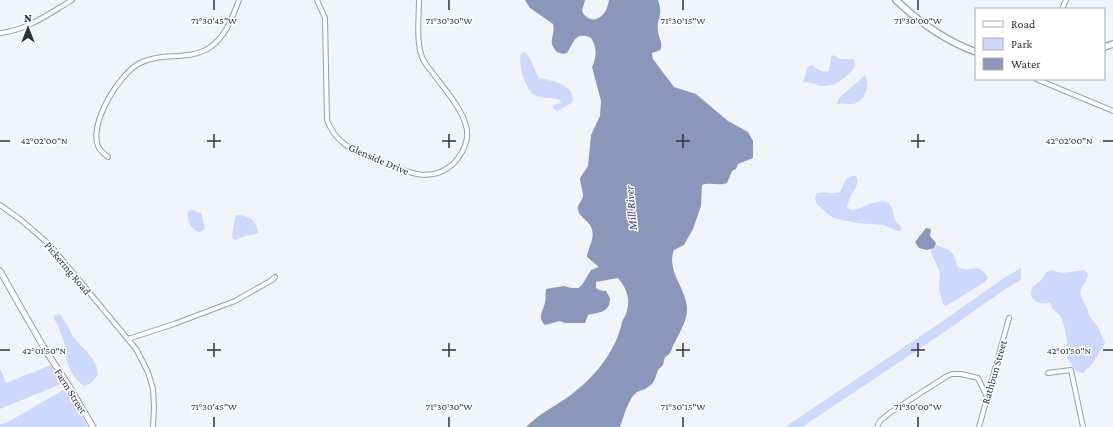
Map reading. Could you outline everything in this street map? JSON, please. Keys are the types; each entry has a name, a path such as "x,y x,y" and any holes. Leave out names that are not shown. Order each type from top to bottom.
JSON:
{"main road":[{"path":"896,0 925,25 954,42 975,52"}],"street":[{"path":"0,33 22,29 72,0"},
{"path":"108,157 102,152 98,145 97,132 102,112 122,78 140,62 158,57 187,56 207,49 219,41 231,22 239,0"},
{"name":"Glenside Drive","path":"317,0 325,18 326,114 331,131 341,142 357,151 408,173 426,176 442,172 450,167 460,157 466,145 467,135 465,123 458,108 422,58 418,43 419,0"},
{"path":"1038,80 1113,111"},
{"name":"Pickering Road","path":"0,205 21,220 50,245 136,349 150,377 154,398 153,427"},
{"name":"Farm Street","path":"0,271 44,348 69,386 93,427"},
{"path":"128,339 174,324 235,301 275,277"},
{"name":"Rathbun Street","path":"979,427 1009,318"},
{"path":"1048,374 1071,370 1083,427"},
{"path":"877,427 880,421 891,412 941,379 952,374 961,374 978,378 987,397"}],"green space":[{"path":"524,52 531,60 539,78 562,84 571,92 573,97 572,103 557,111 553,108 553,105 561,103 560,100 539,97 532,93 523,77 520,58 521,54"},
{"path":"833,55 840,59 854,59 855,66 844,78 831,85 820,86 813,83 803,82 808,67 812,65 822,71 829,71 831,57"},
{"path":"865,75 867,87 865,95 854,104 837,104 839,98"},
{"path":"852,176 856,176 857,184 849,200 847,208 853,210 874,203 887,202 892,208 895,220 900,226 901,231 897,231 884,225 857,223 837,219 830,216 816,203 815,197 817,193 840,192 845,181"},
{"path":"192,210 201,213 205,228 202,231 198,232 195,230 188,219 188,211"},
{"path":"238,215 246,216 252,220 256,225 258,233 241,237 236,240 233,239 232,236 235,217"},
{"path":"936,245 951,252 955,257 957,266 961,269 977,268 985,272 988,278 985,282 946,306 943,304 939,290 940,273 931,252 931,249"},
{"path":"1021,268 1021,280 1004,290 940,335 802,427 785,427 940,323 1004,278"},
{"path":"1051,270 1062,273 1084,270 1088,274 1086,281 1081,288 1080,294 1089,315 1099,329 1105,343 1093,363 1083,373 1077,372 1067,358 1067,340 1060,316 1052,308 1050,303 1037,303 1031,294 1032,288 1042,279 1046,272"},
{"path":"60,314 73,336 92,358 97,369 98,375 91,383 84,386 75,378 68,365 64,342 54,318 55,315"},
{"path":"51,365 61,384 0,409 0,368 6,383"},
{"path":"65,389 88,427 0,427 0,424 6,423"}],"water":[{"name":"Mill River","path":"525,0 585,0 582,11 584,15 590,19 596,19 605,12 609,0 658,0 660,5 660,13 658,33 661,48 660,50 652,53 653,59 674,87 696,94 728,121 748,132 753,141 753,158 738,164 736,169 732,171 727,183 702,185 701,206 693,229 684,245 674,250 672,257 674,272 686,300 687,312 685,321 670,353 665,357 663,365 658,370 652,384 637,392 632,397 620,427 526,427 577,390 602,364 615,344 626,314 628,299 626,290 618,278 596,282 596,288 606,291 610,298 610,303 606,309 588,315 585,323 565,323 560,321 545,325 541,320 546,289 564,286 578,288 582,285 591,270 599,267 587,257 593,235 590,225 580,215 578,208 583,196 580,178 588,166 591,135 600,116 601,101 592,67 596,52 591,38 586,36 578,37 573,42 567,53 563,54 557,52 552,44 553,24 530,8"},
{"path":"926,228 931,229 930,236 936,243 934,248 927,250 919,248 915,242"}]}
